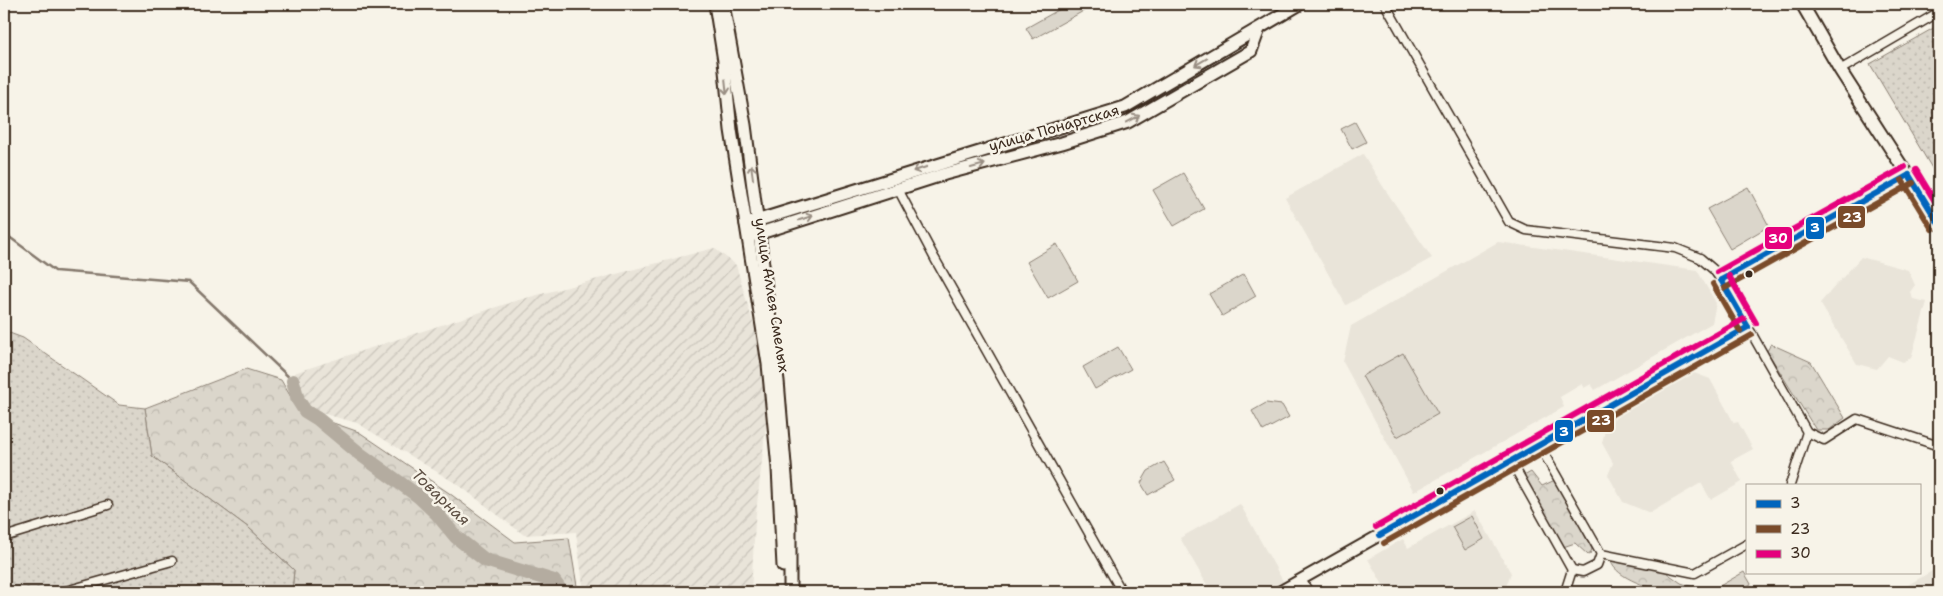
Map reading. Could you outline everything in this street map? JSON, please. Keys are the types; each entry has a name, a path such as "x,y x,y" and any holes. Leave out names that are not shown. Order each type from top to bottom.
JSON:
{"main road":[{"name":"улица Аллея Смелых","path":"714,4 724,61 731,130 768,364 782,525 782,592"},
{"path":"723,4 746,125 784,442 790,524 790,592"},
{"name":"улица Понартская","path":"746,224 1125,107 1300,4"},
{"path":"1802,4 1840,70 1939,224"},
{"path":"1251,51 1258,29"},
{"path":"1243,38 1251,51"},
{"name":"улица Понартская","path":"748,238 945,174 1062,143 1128,122 1251,51"},
{"path":"942,162 945,174"}],"street":[{"path":"1385,4 1509,222 1526,230 1675,248 1700,258 1714,270 1721,280 1807,432 1824,440 1857,419 1939,446"},
{"path":"1840,70 1939,12"},
{"path":"1721,280 1909,175"},
{"path":"898,189 935,259 1122,592"},
{"path":"1279,592 1748,327"},
{"path":"1790,484 1807,432"},
{"path":"1539,445 1601,554 1696,573 1746,545"},
{"path":"1511,461 1572,570 1565,592"},
{"path":"4,537 108,505"},
{"path":"1572,570 1583,572 1597,565 1601,554"},
{"path":"62,592 172,561"},
{"path":"1302,580 1309,592"}],"shaded area":[{"path":"1363,154 1432,258 1346,305 1285,198"},
{"path":"1498,242 1697,270 1716,303 1712,323 1595,390 1591,384 1584,388 1582,384 1560,397 1564,407 1414,492 1343,362 1351,326"},
{"path":"714,248 736,265 762,353 766,424 755,522 751,592 584,592 576,532 524,535 460,486 357,423 310,410 294,373 515,301"},
{"path":"1861,257 1908,270 1915,285 1910,292 1913,299 1927,302 1911,358 1903,362 1888,356 1877,369 1857,364 1820,303"},
{"path":"1689,371 1710,379 1734,423 1738,422 1753,449 1731,461 1742,482 1711,500 1701,483 1650,513 1623,502 1608,475 1613,463 1602,443 1608,417"},
{"path":"1240,504 1284,583 1267,592 1211,592 1180,538"},
{"path":"1475,511 1511,573 1504,592 1387,592 1368,559 1403,539 1408,548"},
{"path":"1939,567 1939,592 1896,592"}],"green space":[{"path":"1069,4 1096,4 1033,39 1026,28"},
{"path":"1939,25 1939,180 1870,64"},
{"path":"1355,122 1366,142 1352,149 1341,129"},
{"path":"1183,173 1204,209 1174,226 1153,190"},
{"path":"1748,187 1769,226 1730,249 1707,209"},
{"path":"1057,244 1078,281 1048,298 1027,262"},
{"path":"1244,274 1256,296 1222,316 1209,294"},
{"path":"4,331 23,338 119,405 145,408 152,456 249,528 294,570 292,592 4,592"},
{"path":"1771,344 1811,362 1845,418 1829,430 1816,430 1767,351"},
{"path":"1118,347 1131,369 1095,389 1083,367"},
{"path":"1403,353 1438,414 1397,437 1362,376"},
{"path":"246,369 281,380 299,411 359,432 449,493 515,542 569,538 578,592 292,592 294,570 249,528 152,456 145,408"},
{"path":"1266,403 1282,405 1289,417 1263,431 1252,411"},
{"path":"1164,462 1175,480 1148,495 1141,483 1148,471"},
{"path":"1531,472 1542,486 1555,480 1592,549 1590,554 1588,555 1575,543 1563,547 1524,476"},
{"path":"1472,516 1484,539 1465,550 1452,527"},
{"path":"1611,561 1663,570 1681,583 1703,590 1702,592 1675,593 1646,586 1620,573"},
{"path":"1744,572 1751,584 1736,592 1721,592 1718,587"}],"waterway":[{"path":"4,233 55,271 189,282 293,381"},
{"name":"Товарная","path":"293,381 298,400 305,411 418,496 437,514 456,537 485,560 554,581 562,592"}],"transit line":[{"name":"30","path":"1717,272 1905,167"},
{"name":"30","path":"1916,170 1939,208"},
{"name":"3","path":"1909,175 1939,224"},
{"name":"3","path":"1721,280 1909,175"},
{"name":"23","path":"1902,180 1932,229"},
{"name":"23","path":"1725,288 1913,183"},
{"name":"30","path":"1729,276 1756,323"},
{"name":"3","path":"1721,280 1748,327"},
{"name":"23","path":"1713,284 1740,331"},
{"name":"30","path":"1376,527 1744,319"},
{"name":"3","path":"1380,535 1748,327"},
{"name":"23","path":"1384,543 1752,335"}]}
